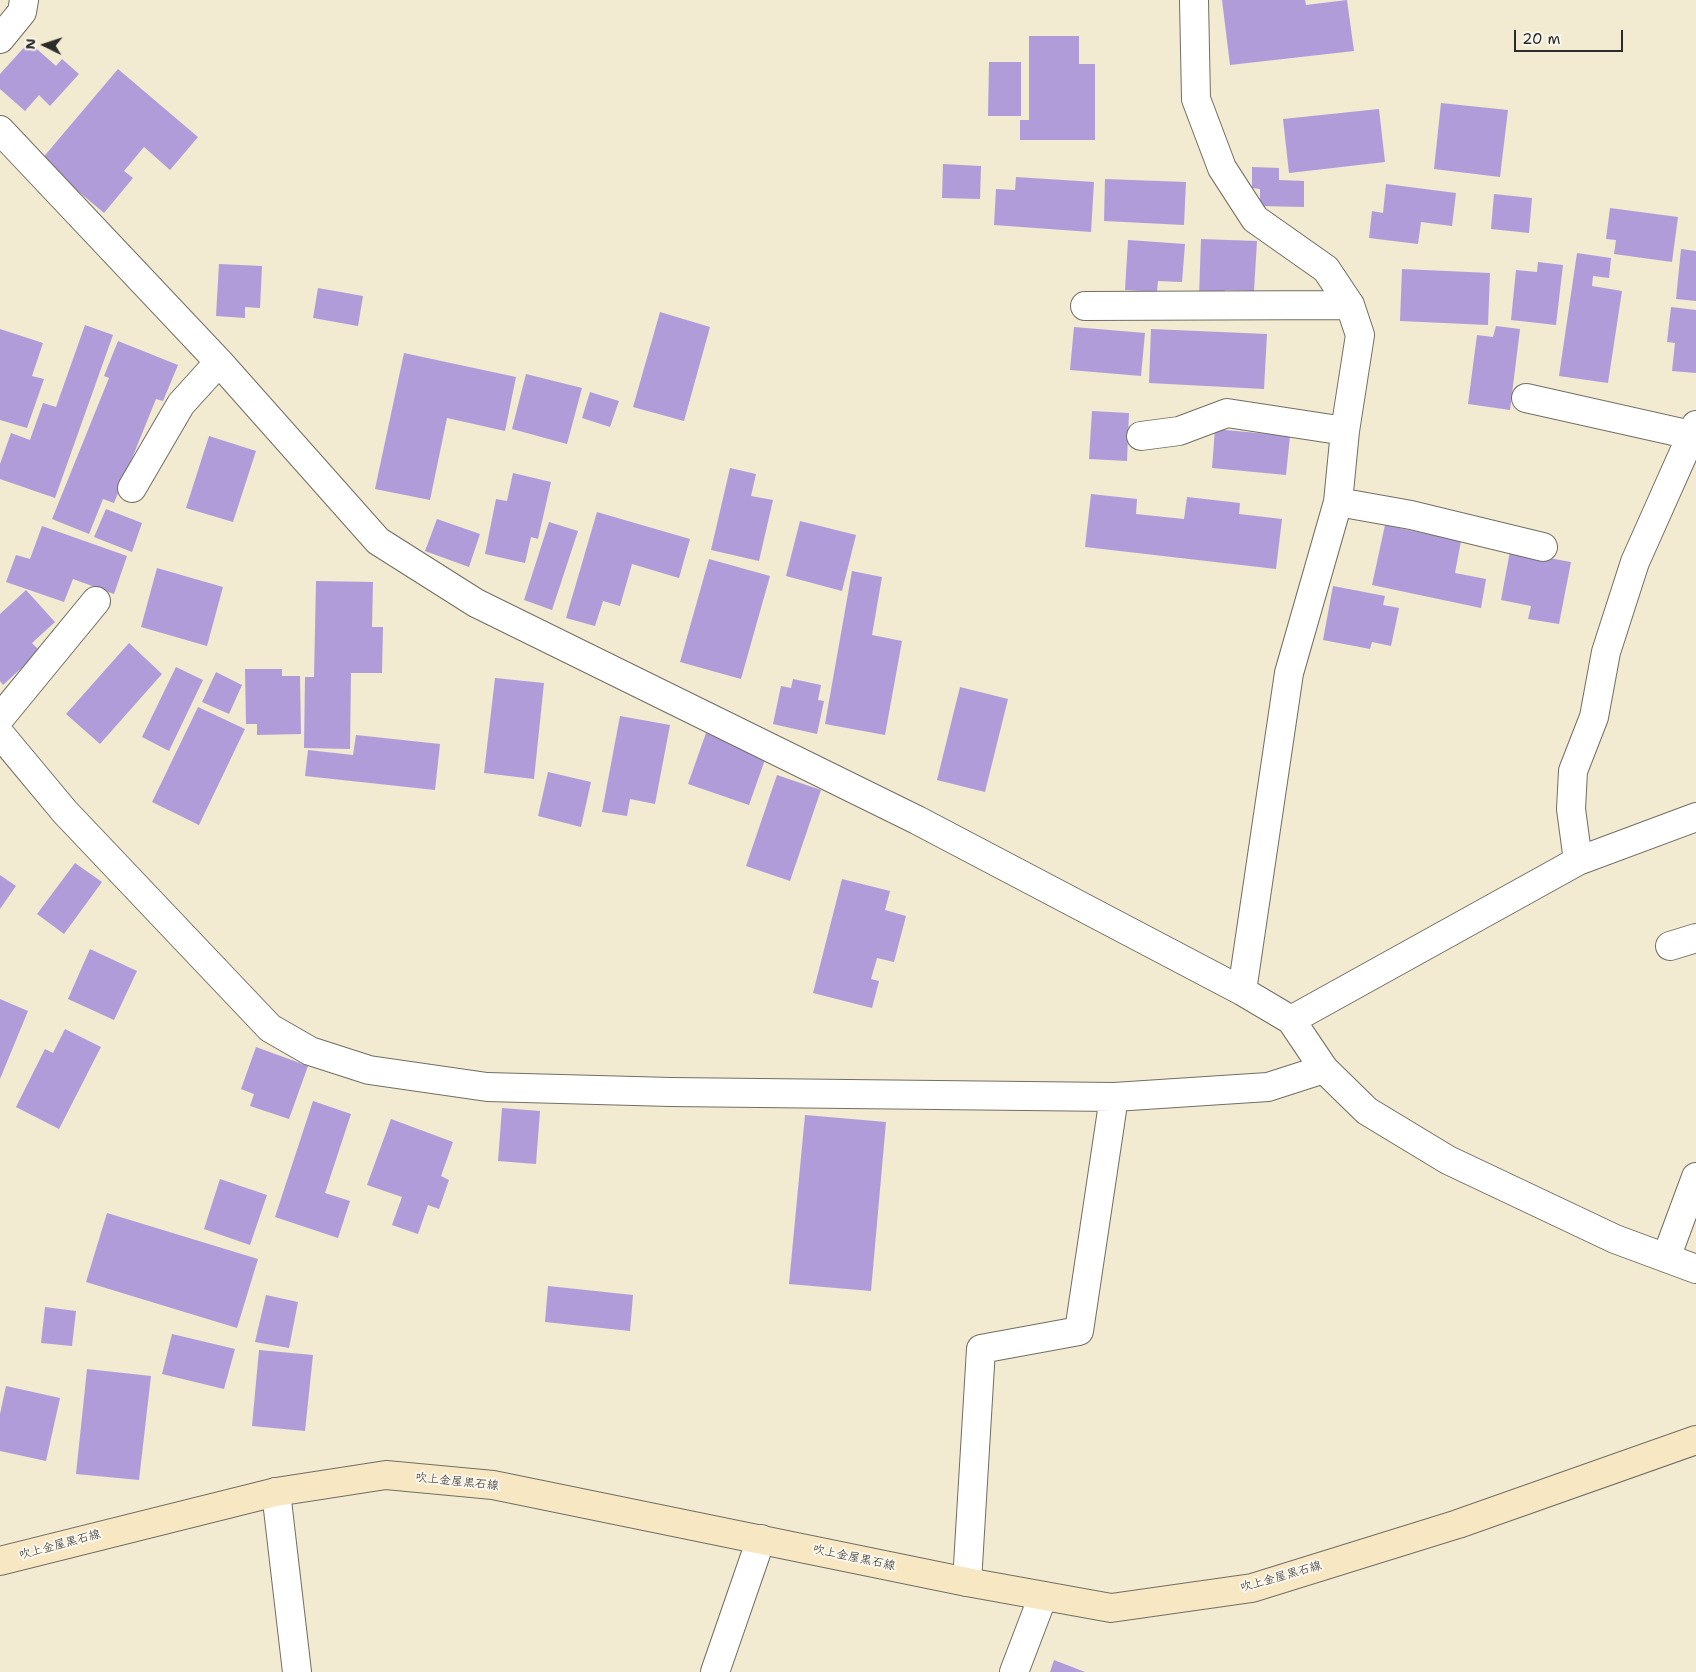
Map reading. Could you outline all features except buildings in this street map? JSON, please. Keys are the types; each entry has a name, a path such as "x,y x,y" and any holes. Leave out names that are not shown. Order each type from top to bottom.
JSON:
{"main road":[{"name":"吹上金屋黒石線","path":"0,1561 276,1492 386,1475 483,1484 761,1538 967,1582 1111,1608 1252,1588 1458,1524 1696,1440"}],"street":[{"path":"0,39 22,12 24,0"},
{"path":"1194,0 1196,99 1222,168 1254,219 1326,269 1350,305 1360,334 1345,431 1338,502 1289,673 1242,991"},
{"path":"0,130 219,362 378,541 476,603 917,820 1242,991 1291,1020 1324,1070 1367,1111 1448,1160 1615,1240 1696,1269"},
{"path":"1085,306 1350,305"},
{"path":"132,488 181,404 219,362"},
{"path":"1526,398 1694,432 1635,562 1606,652 1594,717 1574,771 1571,809 1578,862"},
{"path":"1141,436 1178,431 1227,414 1345,431"},
{"path":"1338,502 1411,515 1543,547"},
{"path":"0,718 96,601"},
{"path":"0,734 65,812 270,1028 310,1051 369,1070 487,1087 661,1092 1114,1097 1268,1087 1324,1070"},
{"path":"1291,1020 1578,862 1696,817"},
{"path":"1670,946 1696,938"},
{"path":"967,1582 981,1349 1079,1331 1114,1097"},
{"path":"1666,1258 1696,1176"},
{"path":"276,1492 297,1672"},
{"path":"715,1672 761,1538"},
{"path":"1014,1672 1042,1596"}]}
